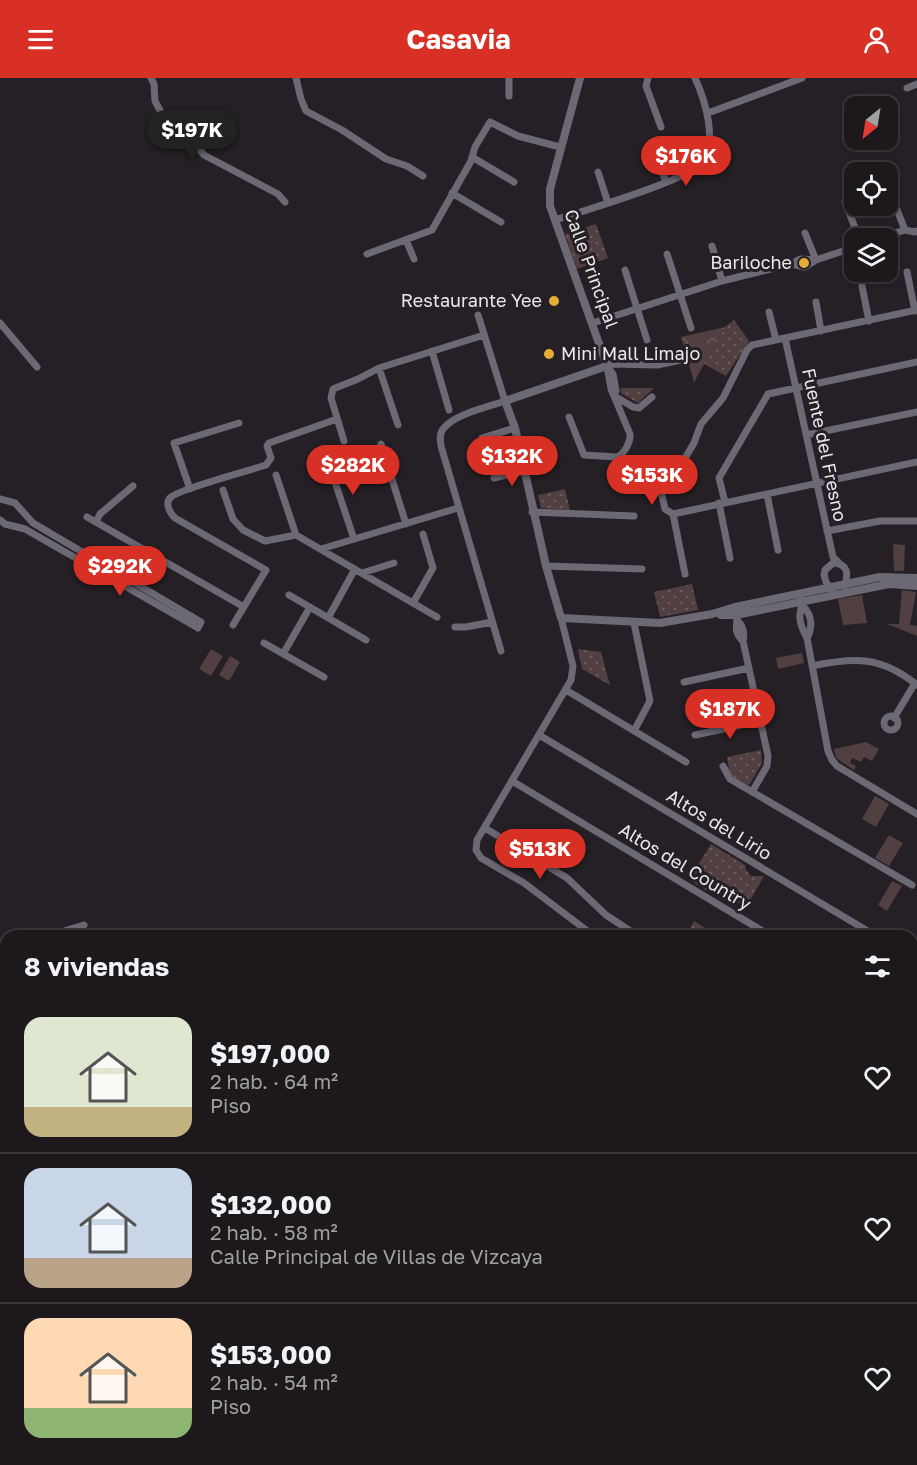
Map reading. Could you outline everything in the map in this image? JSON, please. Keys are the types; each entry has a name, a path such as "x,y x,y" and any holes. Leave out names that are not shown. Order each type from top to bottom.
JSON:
{"street":[{"path":"151,78 154,84 155,101 162,114 178,124 204,155 278,194 285,202"},
{"path":"296,78 306,111 342,130 386,159 407,166 423,176"},
{"path":"509,78 510,96"},
{"name":"Calle Principal","path":"580,78 550,189 550,206 607,366"},
{"path":"648,78 646,86 661,127"},
{"path":"555,220 666,182 694,170 703,162 708,146 708,113 695,78"},
{"path":"708,113 802,78"},
{"path":"907,88 917,84"},
{"path":"367,254 432,230 490,122 518,136 560,147"},
{"path":"652,145 666,182"},
{"path":"472,157 514,183"},
{"path":"598,172 608,203"},
{"path":"453,193 501,222"},
{"path":"898,212 905,230"},
{"path":"898,232 917,231"},
{"path":"805,233 816,260"},
{"path":"406,240 414,259"},
{"path":"712,246 722,282"},
{"path":"593,323 722,282 791,264 800,259 816,260 844,251"},
{"path":"667,254 691,328"},
{"path":"625,270 647,340"},
{"path":"681,465 694,443 701,424 723,398 747,350 752,345 916,311 908,272"},
{"path":"862,286 869,321"},
{"path":"816,302 821,331"},
{"path":"769,312 776,340"},
{"path":"478,315 515,428 532,512 573,666 572,680 477,840 476,850 481,858 524,883 586,930"},
{"path":"0,323 37,367"},
{"path":"344,441 331,398 333,389 358,380 379,368 484,335"},
{"name":"Fuente del Fresno","path":"785,338 833,557"},
{"path":"432,351 450,410"},
{"path":"501,651 441,446 440,436 444,428 462,416 607,366 614,364 657,365 681,360"},
{"path":"730,558 719,478 768,394 917,362"},
{"path":"569,417 585,455 617,457 621,455 630,438 616,397 613,374 607,366"},
{"path":"379,368 398,425"},
{"path":"616,397 639,408 652,397"},
{"path":"806,435 917,412"},
{"path":"234,625 266,570 175,518 170,513 169,500 172,496 190,489 267,465 271,458 267,446 269,443 337,419"},
{"path":"190,489 174,443 239,423"},
{"path":"482,438 515,428"},
{"path":"381,444 406,524"},
{"path":"328,461 354,539"},
{"path":"658,478 665,509 673,514 917,462"},
{"path":"494,478 524,471"},
{"path":"276,475 296,535"},
{"path":"96,522 100,514 133,486"},
{"path":"223,490 233,519 243,530 266,541 296,535 437,617"},
{"path":"766,494 778,550"},
{"path":"0,520 4,524 26,529 108,576 153,597 201,622 198,628 153,597 112,568 33,524 15,503 2,501"},
{"path":"321,549 459,508"},
{"path":"14,525 21,518 22,511"},
{"path":"532,512 634,516"},
{"path":"673,514 685,574"},
{"path":"87,517 244,607"},
{"path":"827,531 880,521 917,521"},
{"path":"413,603 433,568 423,534"},
{"path":"65,552 70,544"},
{"path":"332,546 338,559"},
{"path":"832,591 824,575 833,557 847,570 846,588"},
{"path":"328,618 358,571 394,562"},
{"path":"829,565 839,563"},
{"path":"546,566 642,569"},
{"path":"108,576 112,568"},
{"path":"561,618 660,623 712,614 736,614 801,601 885,576 917,578"},
{"path":"846,588 889,584 917,586"},
{"path":"289,595 366,640"},
{"path":"801,601 801,621 807,638 832,760 837,766 917,814"},
{"path":"283,654 310,607"},
{"path":"736,614 742,624 743,641 768,761 752,792"},
{"path":"455,627 492,622"},
{"path":"634,623 650,701 634,731"},
{"path":"264,643 324,677"},
{"path":"812,666 857,659 879,663 897,671 916,684 894,718"},
{"path":"684,682 749,668"},
{"path":"566,690 686,762"},
{"path":"695,735 760,721"},
{"name":"Altos del Lirio","path":"539,735 866,930"},
{"path":"723,766 730,779 912,885"},
{"name":"Altos del Country","path":"512,781 761,930"},
{"path":"485,828 567,878 606,915 629,930"},
{"path":"67,930 84,926"}],"green space":[{"path":"596,224 608,258 577,269 565,234"},
{"path":"734,320 749,341 726,376 704,364 725,327"},
{"path":"725,327 694,382 681,337"},
{"path":"654,388 638,403 622,394 620,389"},
{"path":"565,489 570,510 541,508 538,495"},
{"path":"893,544 905,545 904,571 894,571"},
{"path":"692,584 698,610 660,617 654,592"},
{"path":"902,590 916,592 910,625 917,626 917,636 887,624 899,624"},
{"path":"862,595 867,623 843,625 838,599"},
{"path":"211,649 223,656 211,676 199,669"},
{"path":"578,649 601,652 610,685 582,669"},
{"path":"802,653 804,663 778,669 776,658"},
{"path":"230,656 240,662 229,681 219,675"},
{"path":"866,742 879,749 872,761 864,757 861,762 852,758 850,763 856,766 854,770 836,758 834,749"},
{"path":"761,750 762,763 750,784 747,785 730,775 727,757"},
{"path":"875,796 889,804 876,827 862,819"},
{"path":"889,835 903,843 889,866 875,858"},
{"path":"711,844 745,865 751,876 764,876 743,912 737,901 731,899 725,901 689,880"},
{"path":"892,881 902,886 887,911 878,905"},
{"path":"694,921 708,930 689,930"}],"place":[{"name":"Bariloche","path":"804,263"},
{"name":"Restaurante Yee","path":"554,301"},
{"name":"Mini Mall Limajo","path":"549,354"}]}
